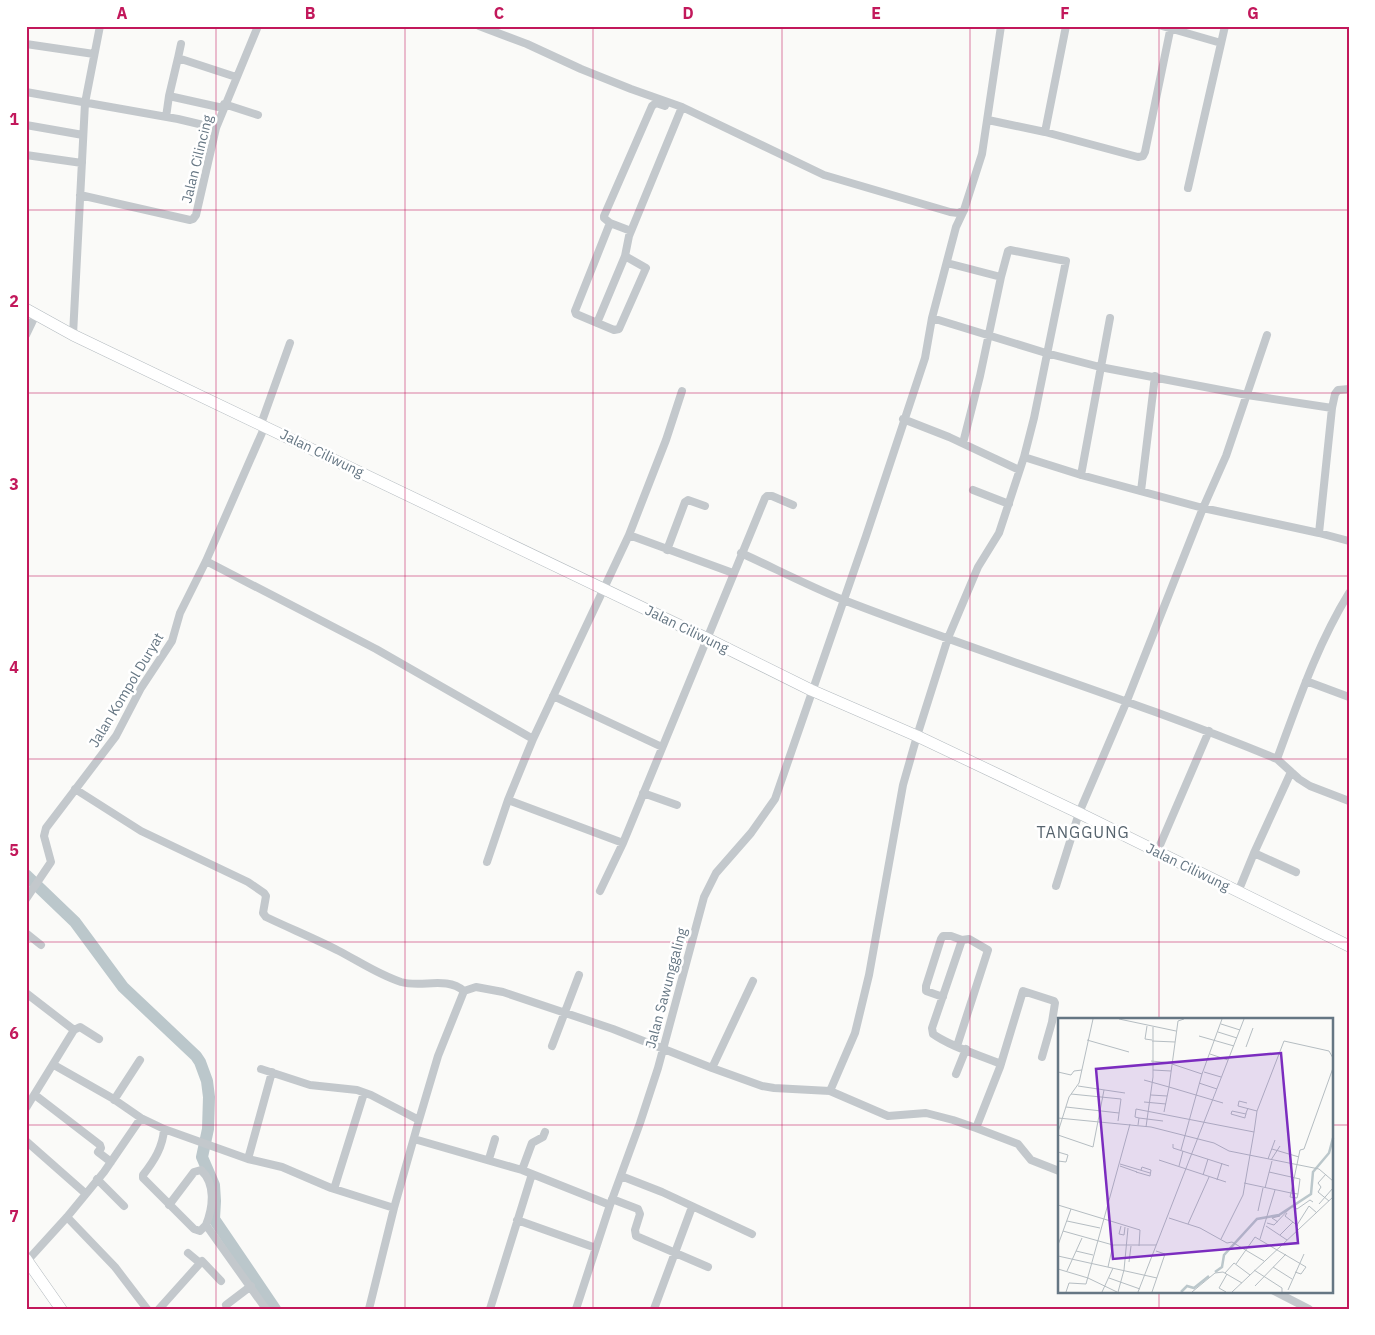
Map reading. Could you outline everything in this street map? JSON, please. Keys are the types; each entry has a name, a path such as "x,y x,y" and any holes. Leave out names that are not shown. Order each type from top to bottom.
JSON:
{"main road":[{"name":"Jalan Ciliwung","path":"31,312 811,690 918,736 1349,946"},
{"path":"28,1264 62,1309"}],"street":[{"path":"73,334 85,103 100,26"},
{"name":"Jalan Cilincing","path":"80,195 190,220 193,219 196,215 216,128 258,26"},
{"path":"479,26 527,44 681,109 824,175 950,212 958,213 964,210"},
{"name":"Jalan Sawunggaling","path":"576,1309 663,1048 706,891 716,872 751,833 775,799 925,358 932,318 956,227 964,210 982,154 1001,26"},
{"path":"1045,132 1066,26"},
{"path":"1162,26 1221,43"},
{"path":"1188,188 1225,26"},
{"path":"988,120 1045,132 1138,157 1143,156 1171,28"},
{"path":"26,44 94,54"},
{"path":"166,117 181,44"},
{"path":"178,58 236,77"},
{"path":"26,92 216,128"},
{"path":"169,96 224,106 258,115"},
{"path":"630,234 609,225 604,216 654,103 681,109"},
{"path":"597,323 625,256 630,234 681,109"},
{"path":"26,125 83,135"},
{"path":"26,156 82,163"},
{"path":"950,212 956,227"},
{"path":"609,225 575,311 576,314 614,330 619,329 646,268 625,256"},
{"path":"830,1091 855,1033 869,975 903,785 948,638 978,567 999,533 1024,457 1034,418 1066,261 1010,250 1008,252 969,421 962,443"},
{"path":"947,263 1001,278"},
{"path":"26,335 31,312"},
{"path":"932,318 1046,353 1100,366 1247,395 1332,408"},
{"path":"1081,475 1110,318"},
{"path":"1056,886 1079,814 1203,508 1226,456 1267,335"},
{"name":"Jalan Kompol Duryat","path":"28,897 52,862 44,832 56,813 116,736 130,708 172,641 180,614 206,561 263,425 290,343"},
{"path":"1141,491 1155,376"},
{"path":"1319,533 1332,408 1335,394 1338,390 1349,389"},
{"path":"487,862 508,800 533,739 629,535 666,440 682,391"},
{"path":"903,419 962,443 1019,470"},
{"path":"1024,457 1081,475 1203,508 1349,541"},
{"path":"973,490 1009,504"},
{"path":"600,890 623,843 706,638 767,496 772,496 792,505"},
{"path":"667,550 685,502 688,500 705,506"},
{"path":"629,535 733,573"},
{"path":"741,554 843,600 1209,731 1277,759 1310,786 1349,801"},
{"path":"206,561 376,650 533,739"},
{"path":"1277,759 1306,681 1332,620 1349,593"},
{"path":"1306,681 1349,697"},
{"path":"553,696 662,746"},
{"path":"1157,852 1209,731"},
{"path":"1238,892 1291,772"},
{"path":"76,789 141,831 248,882 266,896 263,913 266,917 339,951 379,973 413,984 448,983 464,990 476,987 502,992 564,1012 762,1086 830,1091 888,1116 926,1113 953,1120 1018,1144 1031,1160 1058,1171"},
{"path":"643,793 677,806"},
{"path":"508,800 623,843"},
{"path":"1254,853 1296,872"},
{"path":"26,933 41,945"},
{"path":"943,997 926,991 943,936 946,935 962,940 969,939 988,950 957,1046"},
{"path":"962,940 932,1028 933,1034 1000,1064"},
{"path":"552,1046 579,976"},
{"path":"712,1068 753,981"},
{"path":"368,1309 394,1208 438,1056 464,990"},
{"path":"976,1128 1000,1064 1023,991 1054,1001 1055,1003 1052,1022 1042,1057"},
{"path":"26,993 74,1030"},
{"path":"26,1108 74,1030 80,1027 99,1039"},
{"path":"956,1074 966,1049"},
{"path":"114,1100 140,1060"},
{"path":"54,1065 141,1118 164,1129 214,1145 248,1159 282,1167 334,1189 394,1208"},
{"path":"260,1069 310,1085 328,1088 347,1088 364,1093 419,1120"},
{"path":"248,1159 272,1072"},
{"path":"334,1189 364,1093"},
{"path":"34,1095 101,1146 99,1153 111,1162"},
{"path":"28,1264 111,1162 141,1118"},
{"path":"164,1129 159,1152 142,1176 168,1205 196,1230 202,1230 206,1225 211,1210 212,1196 208,1181 200,1170 194,1172 168,1205"},
{"path":"522,1170 532,1143 543,1137 545,1132"},
{"path":"414,1139 489,1159 611,1202 638,1209 640,1214 635,1230 636,1236 708,1267"},
{"path":"489,1159 495,1139"},
{"path":"26,1141 86,1193"},
{"path":"490,1309 532,1174"},
{"path":"621,1176 662,1192 752,1234"},
{"path":"97,1179 124,1206"},
{"path":"654,1309 692,1207"},
{"path":"67,1217 115,1267 147,1309"},
{"path":"517,1220 596,1248"},
{"path":"206,1225 266,1309"},
{"path":"188,1253 200,1263 203,1262 221,1281"},
{"path":"159,1309 200,1263"},
{"path":"226,1305 251,1286"},
{"path":"1276,1292 1309,1309"}],"waterway":[{"path":"26,875 75,922 123,987 196,1056 200,1062 207,1081 209,1097 208,1129 202,1157 214,1185 214,1219 275,1309"}],"district":[{"name":"TANGGUNG","path":"1083,832"}]}
